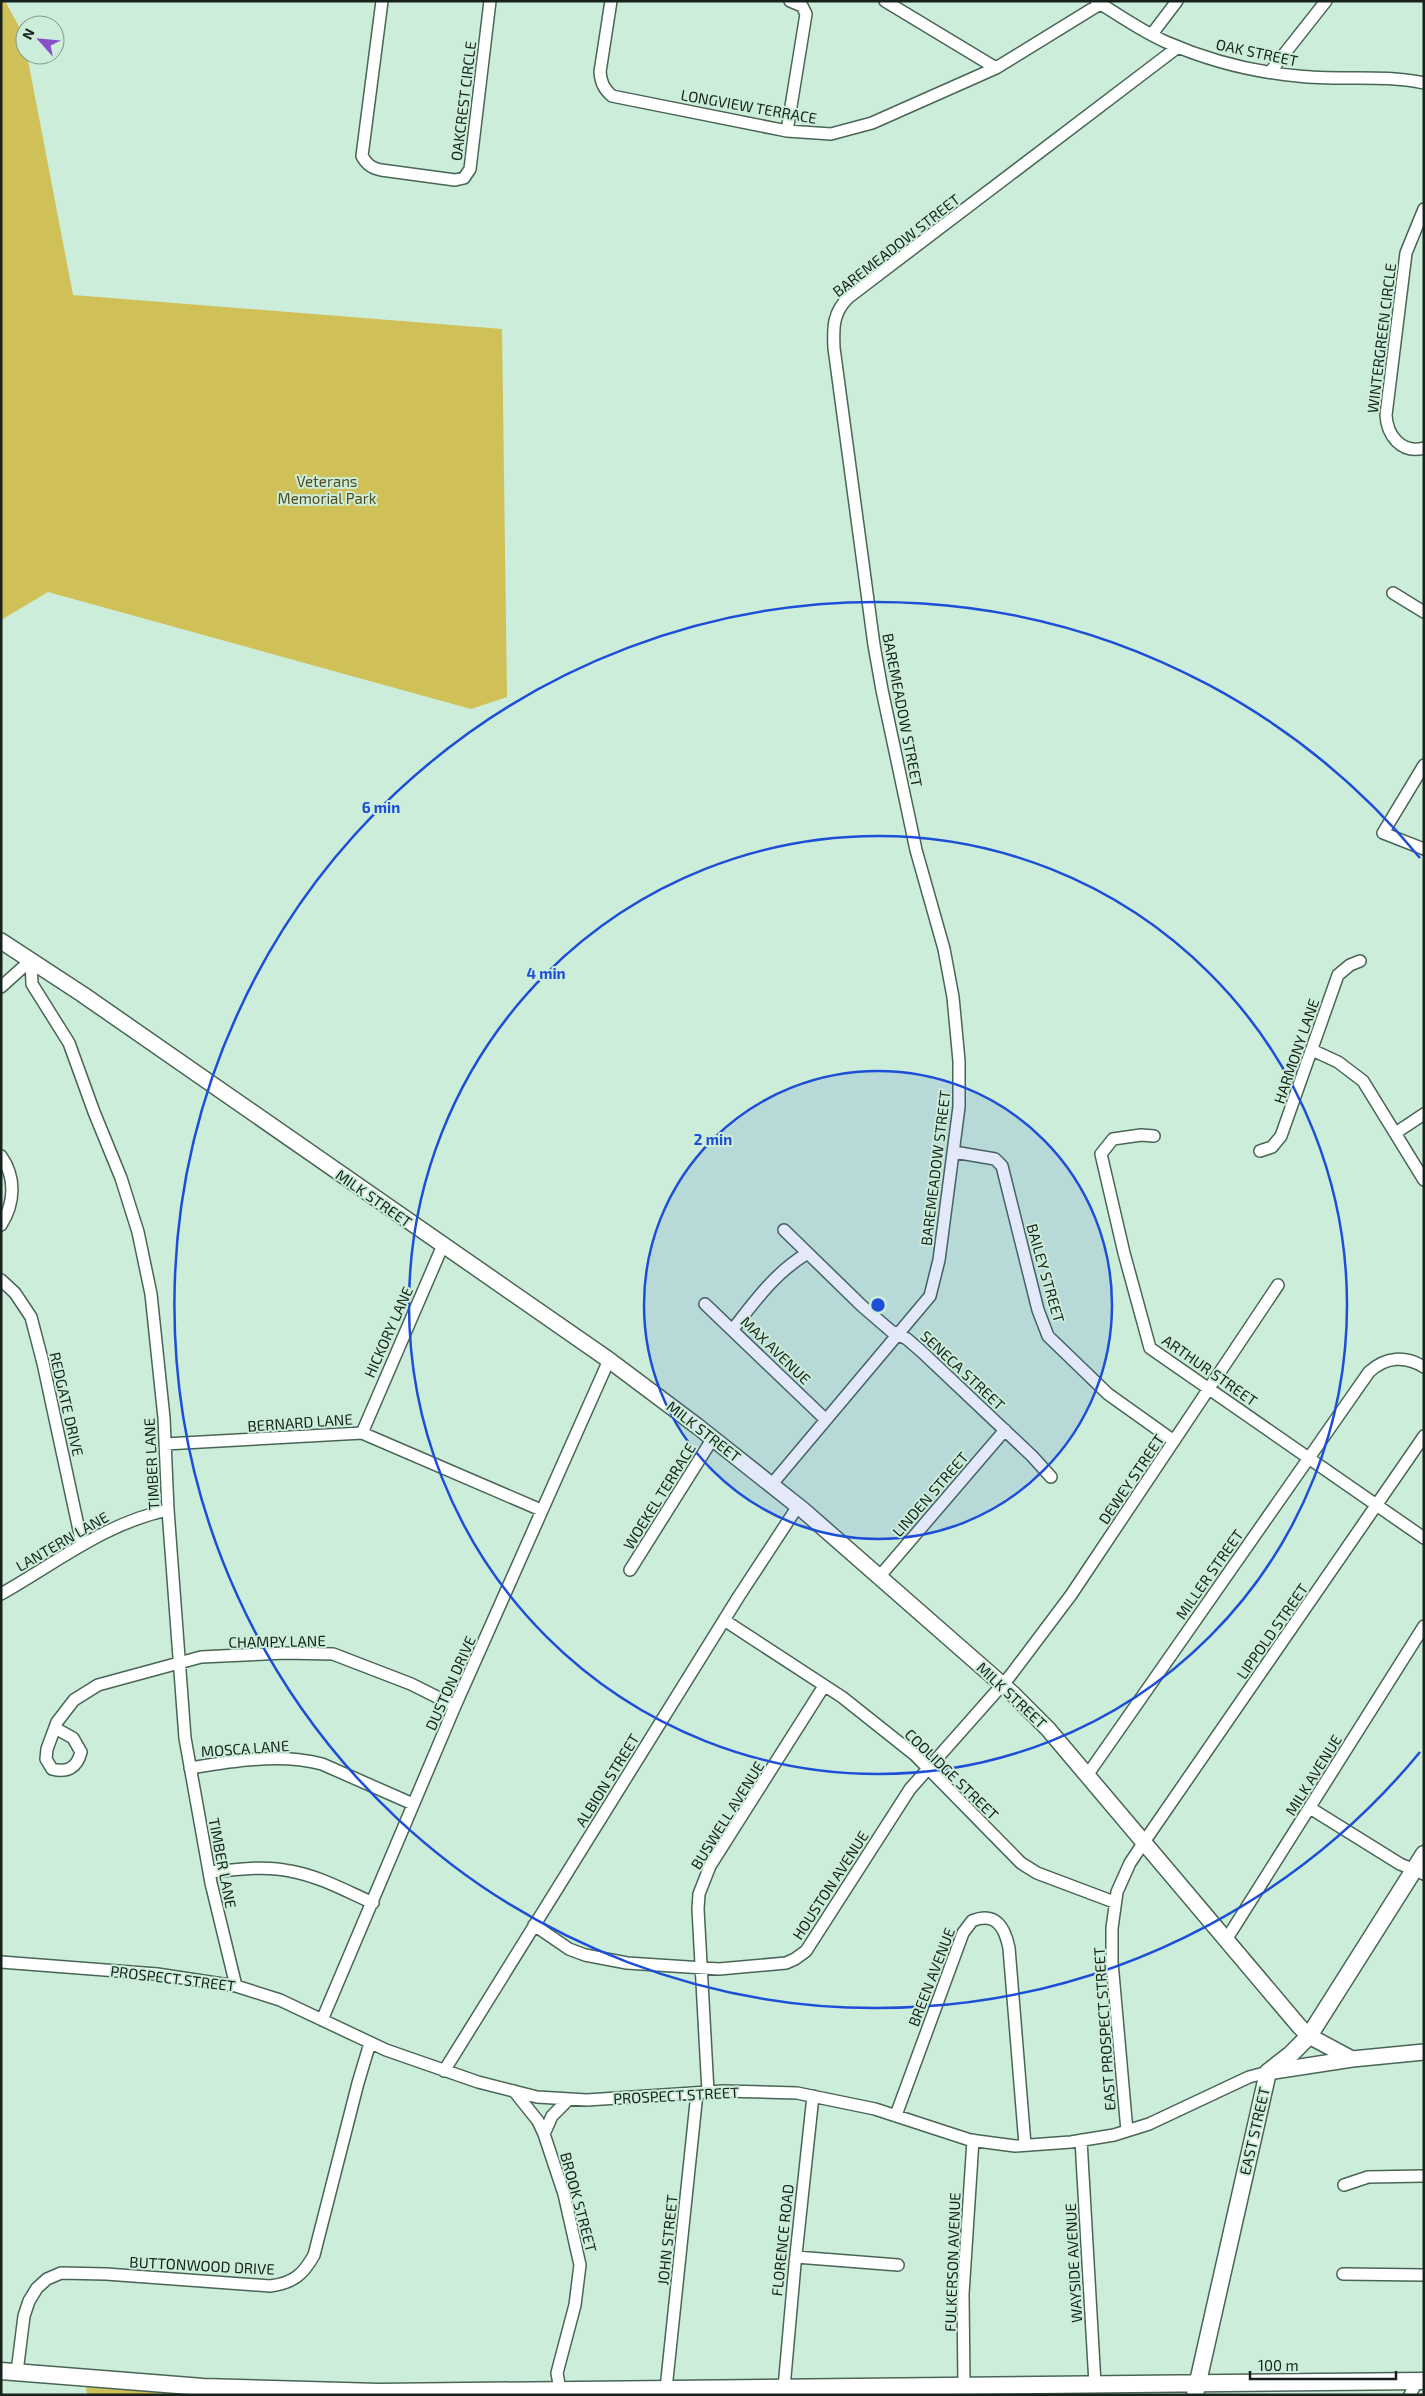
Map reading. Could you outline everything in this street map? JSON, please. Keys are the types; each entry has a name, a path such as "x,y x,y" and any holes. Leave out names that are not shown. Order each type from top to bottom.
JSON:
{"main road":[{"name":"EAST STREET","path":"1196,2389 1268,2072 1291,2054 1309,2036 1418,1872 1424,1854"},
{"path":"9,2372 203,2387 306,2392 561,2393 1095,2384 1196,2389 1417,2386"}],"street":[{"name":"OAKCREST CIRCLE","path":"382,1 362,156 365,162 372,168 455,180 464,178 470,169 490,1"},
{"name":"LONGVIEW TERRACE","path":"611,1 600,81 605,90 612,96 786,131 831,134 872,122 996,68 1098,3"},
{"path":"786,131 806,14 802,6 790,1"},
{"path":"886,1 996,68"},
{"path":"1152,34 1177,1"},
{"path":"1270,72 1326,1"},
{"name":"OAK STREET","path":"1098,3 1178,47 1227,62 1298,76 1388,77 1422,80"},
{"name":"BAREMEADOW STREET","path":"772,1484 825,1419 923,1306 934,1285 959,1114 960,1080 953,997 943,945 916,850 874,645 834,348 835,318 841,304 849,297 1178,47"},
{"name":"WINTERGREEN CIRCLE","path":"1424,209 1406,253 1386,425 1394,440 1406,448 1424,448"},
{"path":"1394,593 1424,612"},
{"path":"1424,765 1384,833 1424,849"},
{"name":"MILK STREET","path":"1,941 609,1360 772,1484 1002,1684 1048,1728 1309,2036"},
{"path":"1,987 31,960"},
{"name":"TIMBER LANE","path":"31,960 32,984 69,1043 121,1178 138,1232 151,1294 161,1380 179,1665 190,1768 209,1872 227,1955 236,1986"},
{"name":"HARMONY LANE","path":"1260,1151 1272,1147 1281,1136 1338,975 1350,965 1360,962"},
{"path":"1312,1050 1338,1062 1363,1081 1424,1180"},
{"path":"1396,1132 1424,1114"},
{"name":"ARTHUR STREET","path":"1154,1136 1141,1135 1113,1139 1101,1154 1150,1348 1424,1538"},
{"name":"BAILEY STREET","path":"954,1152 995,1159 1002,1166 1038,1310 1048,1336 1108,1394 1174,1441"},
{"path":"1,1156 10,1172 13,1186 11,1203 1,1224"},
{"name":"SENECA STREET","path":"784,1230 806,1254 862,1306 915,1346 1005,1430 1051,1477"},
{"name":"HICKORY LANE","path":"362,1432 443,1245"},
{"path":"733,1329 776,1276 806,1254"},
{"name":"REDGATE DRIVE","path":"1,1280 15,1293 31,1317 45,1371 82,1544"},
{"name":"DEWEY STREET","path":"1002,1684 1070,1595 1278,1285"},
{"name":"MAX AVENUE","path":"705,1304 825,1419"},
{"name":"MILLER STREET","path":"1088,1774 1369,1372 1386,1361 1405,1359 1424,1367"},
{"name":"DUSTON DRIVE","path":"322,2020 413,1804 541,1510 609,1360"},
{"name":"LINDEN STREET","path":"879,1577 1005,1430"},
{"name":"BERNARD LANE","path":"165,1444 362,1432 541,1510"},
{"name":"LIPPOLD STREET","path":"1144,1842 1424,1436"},
{"name":"WOEKEL TERRACE","path":"630,1570 713,1438"},
{"name":"ALBION STREET","path":"444,2071 724,1620 798,1506"},
{"name":"LANTERN LANE","path":"1,1594 82,1544 113,1528 148,1514 168,1510"},
{"name":"COOLIDGE STREET","path":"724,1620 862,1712 914,1755 1021,1863 1037,1873 1114,1902"},
{"name":"MILK AVENUE","path":"1226,1940 1424,1626"},
{"name":"CHAMPY LANE","path":"55,1728 66,1709 74,1700 98,1685 179,1665 201,1657 285,1653 333,1654 411,1684 456,1706"},
{"name":"HOUSTON AVENUE","path":"534,1925 569,1949 585,1955 635,1964 702,1968 786,1963 806,1951 888,1821 927,1768 1002,1684"},
{"name":"BUSWELL AVENUE","path":"702,2092 702,1968 698,1909 699,1894 704,1879 824,1686"},
{"name":"MOSCA LANE","path":"190,1768 270,1760 307,1760 322,1764 413,1804"},
{"path":"1310,1808 1418,1872"},
{"name":"EAST PROSPECT STREET","path":"1127,2131 1112,1962 1114,1902 1122,1879 1144,1842"},
{"path":"209,1872 267,1868 290,1870 311,1876 372,1904"},
{"name":"BREEN AVENUE","path":"896,2115 963,1933 972,1921 988,1918 1003,1928 1010,1948 1025,2145"},
{"name":"PROSPECT STREET","path":"1,1962 172,1976 236,1986 280,2000 370,2043 444,2071 537,2097 616,2099 702,2092 762,2091 813,2096 896,2115 973,2140 994,2144 1025,2145 1081,2140 1127,2131 1149,2124 1250,2077 1268,2072 1352,2059 1424,2052"},
{"path":"1309,2036 1352,2059"},
{"name":"BUTTONWOOD DRIVE","path":"9,2372 29,2300 37,2288 47,2279 61,2273 90,2273 270,2286 285,2284 298,2278 307,2268 314,2255 370,2043"},
{"name":"BROOK STREET","path":"514,2091 538,2121 544,2134 564,2194 580,2265 575,2305 558,2373 561,2393"},
{"name":"JOHN STREET","path":"666,2390 702,2092"},
{"name":"FLORENCE ROAD","path":"784,2388 813,2096"},
{"path":"544,2134 552,2116 569,2099"},
{"name":"FULKERSON AVENUE","path":"964,2386 963,2294 973,2140"},
{"name":"WAYSIDE AVENUE","path":"1081,2140 1095,2384"},
{"path":"1344,2185 1368,2177 1424,2176"},
{"path":"796,2256 898,2265"},
{"path":"1343,2274 1424,2275"}],"green space":[{"name":"Veterans Memorial Park","path":"5,1 15,19 15,65 29,65 73,295 502,329 507,697 471,709 48,592 1,620 1,2"},
{"path":"86,2387 197,2395 87,2395"}]}
